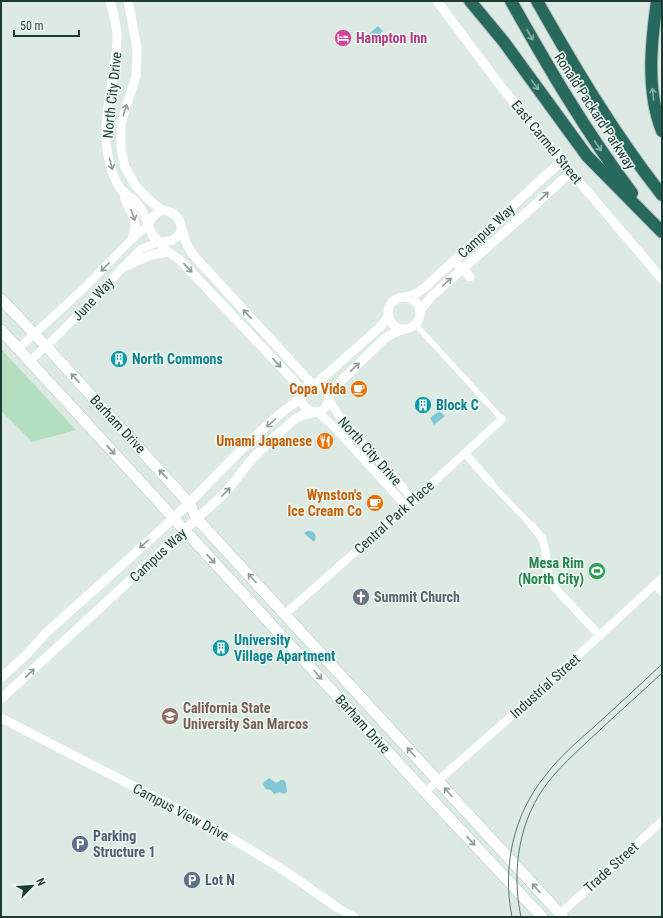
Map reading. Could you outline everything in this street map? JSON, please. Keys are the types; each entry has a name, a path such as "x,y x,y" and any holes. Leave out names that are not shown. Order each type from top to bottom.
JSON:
{"highway":[{"path":"470,1 504,42 587,156 662,232"},
{"name":"Ronald Packard Parkway","path":"511,1 554,78 584,127 609,163 662,232"},
{"name":"Ronald Packard Parkway","path":"537,1 598,106 662,195"},
{"path":"658,1 654,20 651,70 654,100 662,131"}],"main road":[{"name":"Barham Drive","path":"1,299 189,502 197,519"},
{"path":"1,330 18,349"},
{"name":"Barham Drive","path":"18,349 425,792 542,917"},
{"path":"197,519 282,611"},
{"name":"Barham Drive","path":"282,611 561,916"}],"street":[{"name":"North City Drive","path":"110,1 117,38 107,124 107,149 113,174 124,192 135,200 143,212 153,236 168,252 180,260 295,382 301,395"},
{"name":"North City Drive","path":"128,1 138,48 136,76 121,123 121,148 125,166 135,184 148,199 162,210 168,210 177,216 187,245 194,256 314,384"},
{"name":"East Carmel Street","path":"437,1 503,88 562,161 662,279"},
{"name":"Campus Way","path":"1,678 46,633 189,502 242,449 301,395 308,386 314,384 380,327 389,316 388,311 393,302 401,297 414,294 424,288 562,161"},
{"name":"Campus Way","path":"1,699 197,519 229,488 257,454 284,429 303,414 323,410 329,398 342,380 385,338 415,324 418,320 420,310 432,296 571,172"},
{"path":"124,192 124,198 132,210 136,224 132,239"},
{"path":"148,225 152,217 157,212 162,210"},
{"name":"June Way","path":"18,349 83,289 132,239 148,225"},
{"path":"159,242 172,240 177,237 181,227"},
{"name":"June Way","path":"30,361 141,249 159,242"},
{"path":"122,268 151,255 168,252"},
{"path":"449,265 457,265 463,268 470,276"},
{"path":"406,297 415,301 420,310"},
{"path":"389,316 395,325 405,329"},
{"path":"415,324 502,419"},
{"path":"314,384 325,388 329,398"},
{"path":"301,395 303,406 306,409 316,412"},
{"name":"North City Drive","path":"329,398 341,419 414,500"},
{"name":"North City Drive","path":"316,412 335,428 406,506"},
{"name":"Central Park Place","path":"282,611 414,500 502,419"},
{"path":"465,453 542,538 548,574 556,588 600,636"},
{"name":"Industrial Street","path":"425,792 533,697 662,578"},
{"path":"655,584 662,592"},
{"name":"Campus View Drive","path":"1,718 234,840 282,869 338,908 355,917"},
{"name":"Trade Street","path":"561,916 662,821"}],"green space":[{"path":"1,349 76,430 32,442 1,411"}],"water":[{"path":"378,26 383,31 372,41 367,36"},
{"path":"439,411 445,416 434,425 430,418"},
{"path":"312,531 315,534 316,538 314,542 304,533"},
{"path":"269,778 276,783 284,780 286,783 287,792 284,794 280,792 274,794 271,790 266,789 263,785"}],"tram line":[{"path":"512,917 508,880 513,843 518,825 534,791 550,769 562,756 662,664"},
{"path":"521,917 517,882 520,846 524,828 539,796 549,781 567,761 662,673"}],"place":[{"name":"Hampton Inn","path":"343,38"},
{"name":"North Commons","path":"119,359"},
{"name":"Copa Vida","path":"359,389"},
{"name":"Block C","path":"423,405"},
{"name":"Umami Japanese","path":"325,441"},
{"name":"Wynston's Ice Cream Co","path":"375,503"},
{"name":"Mesa Rim (North City)","path":"597,571"},
{"name":"Summit Church","path":"361,597"},
{"name":"University Village Apartment","path":"221,648"},
{"name":"California State University San Marcos","path":"170,716"},
{"name":"Parking Structure 1","path":"80,844"},
{"name":"Lot N","path":"192,880"}]}
